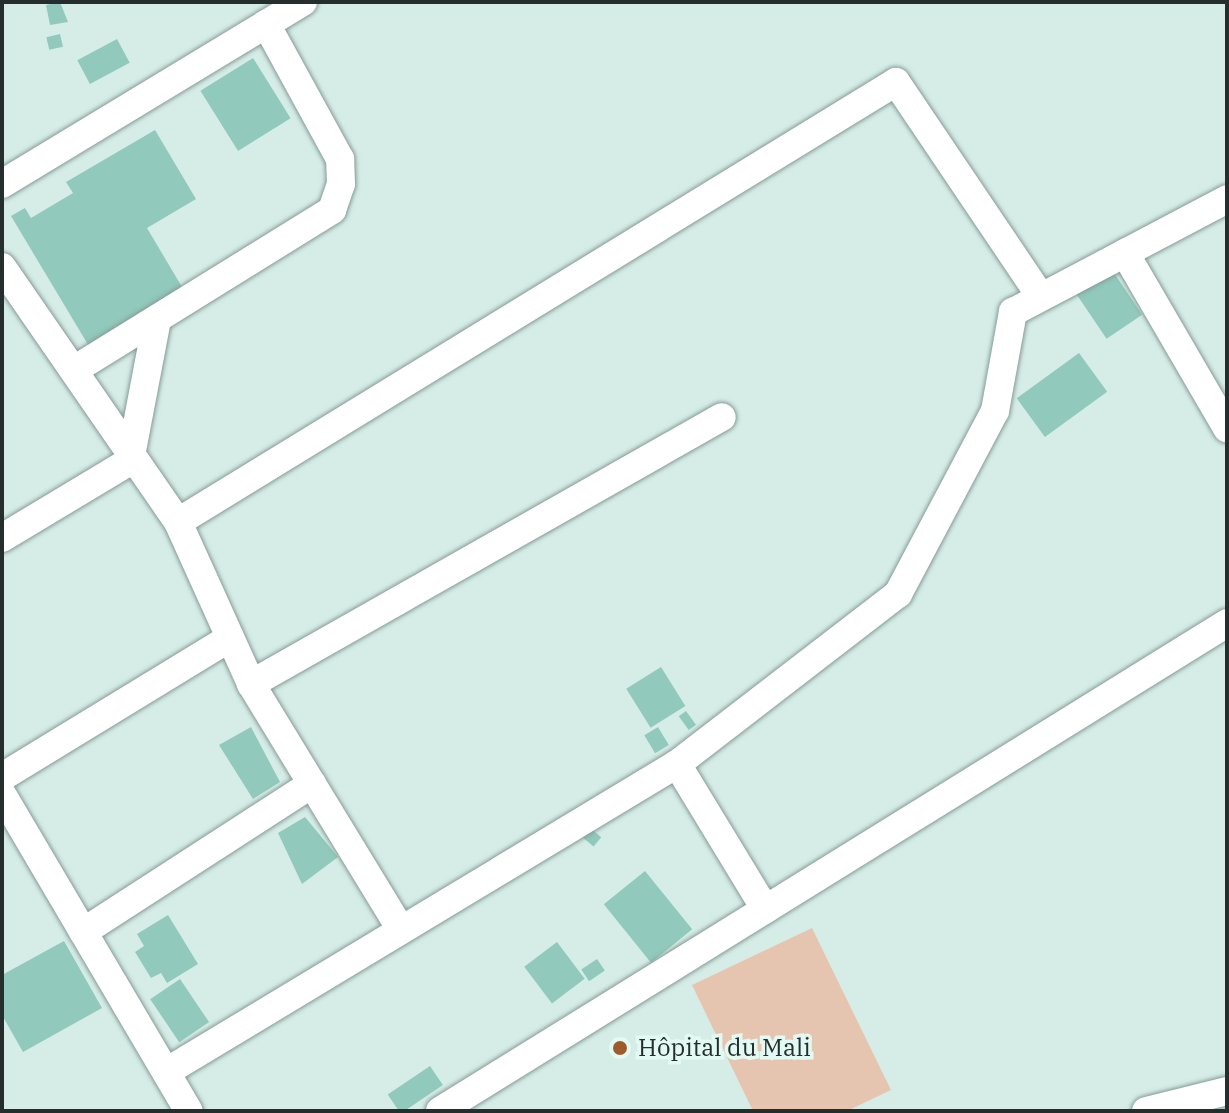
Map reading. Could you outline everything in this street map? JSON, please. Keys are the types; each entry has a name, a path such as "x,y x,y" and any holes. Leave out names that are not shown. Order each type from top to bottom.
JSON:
{"street":[{"path":"2,184 303,2"},
{"path":"74,370 332,210 341,184 340,159 266,24"},
{"path":"178,522 896,82 1041,297"},
{"path":"166,1072 677,764 898,594 995,411 1013,312 1227,199"},
{"path":"1125,253 1227,428"},
{"path":"2,267 74,370 130,461 178,522 251,684 401,930"},
{"path":"2,538 130,461 157,320"},
{"path":"251,684 722,417"},
{"path":"440,1111 1227,623"},
{"path":"2,777 230,638"},
{"path":"677,764 765,909"},
{"path":"83,932 312,784"},
{"path":"2,794 189,1111"},
{"path":"1146,1111 1227,1091"}],"shaded area":[{"path":"812,928 891,1090 847,1111 753,1111 692,985"}],"building":[{"path":"60,2 68,22 50,25 46,5"},
{"path":"60,34 63,47 49,50 46,37"},
{"path":"117,39 130,63 90,84 77,60"},
{"path":"253,58 291,118 238,151 200,91"},
{"path":"155,130 196,199 147,228 185,292 90,348 11,216 25,208 31,218 73,193 66,182"},
{"path":"1112,270 1142,315 1107,339 1076,294"},
{"path":"1079,353 1107,392 1045,437 1017,398"},
{"path":"661,667 685,706 651,728 626,689"},
{"path":"686,711 696,725 689,730 679,716"},
{"path":"251,727 280,782 253,799 219,745"},
{"path":"658,727 669,745 655,753 644,735"},
{"path":"305,817 338,857 302,884 278,833"},
{"path":"589,827 601,837 594,846 581,836"},
{"path":"645,871 692,929 651,963 604,904"},
{"path":"168,915 198,964 167,983 161,973 151,978 135,952 144,946 137,934"},
{"path":"64,941 102,1008 23,1052 2,1015 2,975"},
{"path":"557,942 585,979 552,1003 524,967"},
{"path":"597,959 605,971 589,981 581,970"},
{"path":"180,979 209,1022 179,1042 150,999"},
{"path":"430,1066 443,1085 404,1111 399,1111 388,1095"}],"place":[{"name":"Hôpital du Mali","path":"620,1048"}]}
